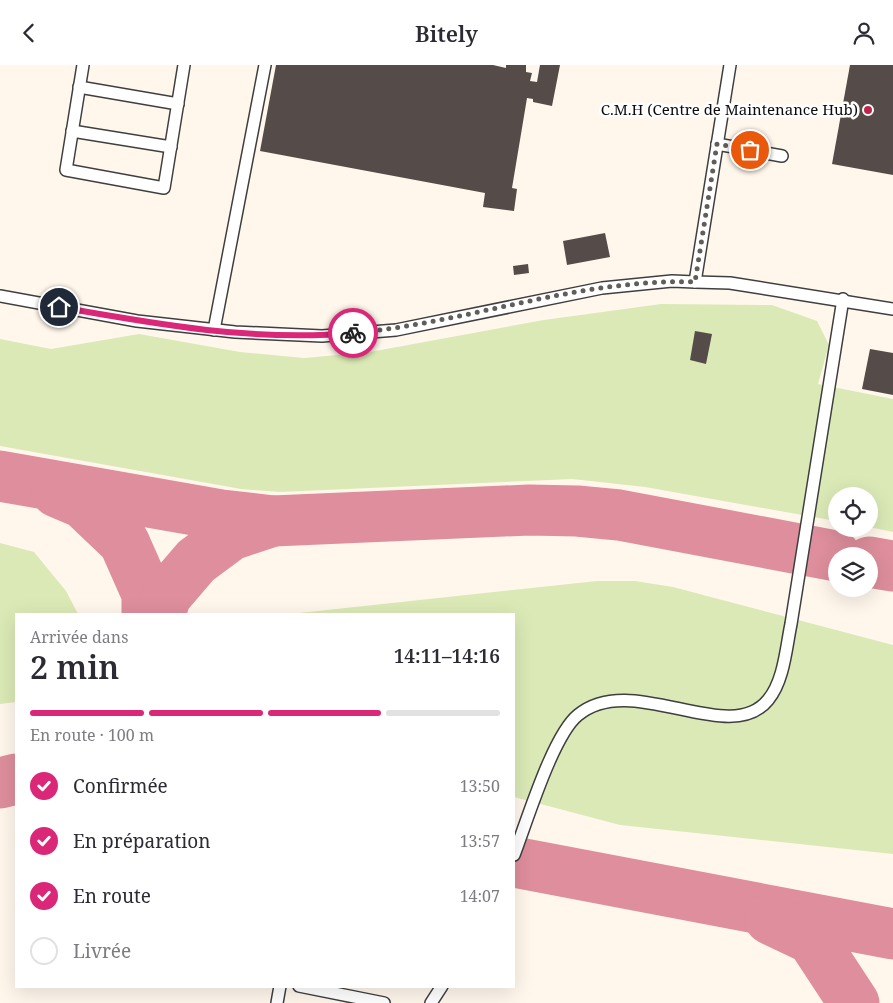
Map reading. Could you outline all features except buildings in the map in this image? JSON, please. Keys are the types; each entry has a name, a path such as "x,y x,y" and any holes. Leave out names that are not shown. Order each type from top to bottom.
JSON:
{"lane":[{"path":"83,65 66,170 164,189 184,65"},
{"path":"214,330 265,65"},
{"path":"695,282 730,65"},
{"path":"79,87 178,104"},
{"path":"72,131 171,147"},
{"path":"717,144 782,156"},
{"path":"0,296 137,321 214,330 322,336 396,330 602,288 672,281 730,283 843,299 893,309"},
{"path":"515,852 558,740 577,715 600,701 622,698 720,716 739,716 760,708 769,699 780,675 797,588 843,299"},
{"path":"277,1003 280,988"},
{"path":"309,988 384,1003"},
{"path":"431,1003 441,988"}],"green space":[{"path":"661,304 772,305 817,321 829,345 818,384 893,399 893,532 878,529 878,487 828,487 828,520 645,487 572,479 280,492 241,489 0,446 0,339 51,349 139,334 240,352 304,358 370,352 544,320"},
{"path":"0,543 34,552 66,591 77,613 15,613 15,702 0,704"},
{"path":"597,581 635,581 673,587 893,645 893,854 620,825 515,797 515,613 299,613"}],"taxiway":[{"path":"0,476 222,515 273,521 529,510 577,511 619,515 828,554"},
{"path":"57,492 83,503 124,542 147,594 147,613"},
{"path":"160,613 166,596 196,561 231,535 273,521"},
{"path":"878,564 893,566"},
{"path":"0,783 15,779"},
{"path":"515,862 893,934"},
{"path":"770,919 812,939 854,1003"}],"way so far":[{"path":"353,333 396,330 602,288 672,281 695,282 717,144 750,150"}],"place":[{"name":"C.M.H (Centre de Maintenance Hub)","path":"868,110"}],"route":[{"path":"59,307 137,321 235,332 322,336 353,333"}]}
